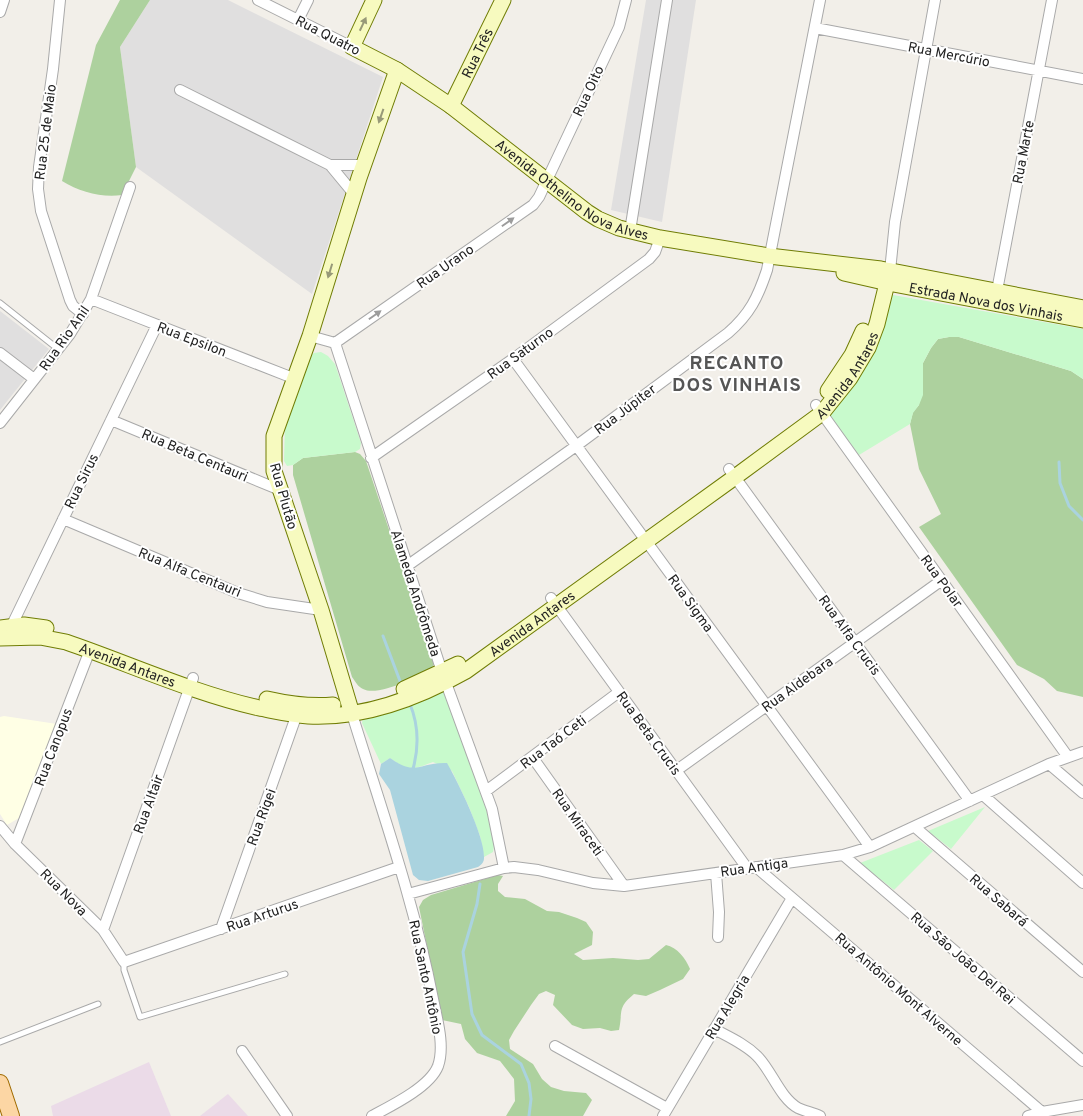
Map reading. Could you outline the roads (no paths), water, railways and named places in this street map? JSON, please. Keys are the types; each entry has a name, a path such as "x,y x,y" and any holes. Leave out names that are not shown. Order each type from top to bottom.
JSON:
{"main road":[{"path":"352,47 374,0"},
{"name":"Rua Três","path":"450,106 503,0"},
{"name":"Rua Quatro","path":"352,47 397,70"},
{"name":"Avenida Othelino Nova Alves","path":"397,70 450,106 598,219 630,231 660,238 884,276"},
{"name":"Rua Plutão","path":"350,709 321,610 274,471 274,436 293,378 310,336 354,194 397,70"},
{"name":"Estrada Nova dos Vinhais","path":"884,276 995,298 1083,320"},
{"name":"Avenida Antares","path":"4,632 40,636 54,634 92,640 247,705 298,710 327,716 350,709 399,702 444,677 466,671 554,602 840,392 863,356 877,324 884,276"},
{"name":"Estrada Nova dos Vinhais","path":"995,298 1083,308"},
{"name":"Avenida Antares","path":"54,634 90,650 192,683"},
{"path":"0,1083 11,1116"}],"street":[{"path":"0,12 4,0"},
{"name":"Rua 25 de Maio","path":"60,0 38,188 41,211 70,300 73,306 83,314"},
{"name":"Rua Quatro","path":"258,0 352,47"},
{"path":"298,20 308,0"},
{"name":"Rua Oito","path":"546,181 619,27 626,0"},
{"path":"630,231 667,0"},
{"name":"Rua Júpiter","path":"407,566 576,446 737,326 754,305 767,270 820,0"},
{"name":"Avenida Antares","path":"884,276 935,0"},
{"name":"Rua Marte","path":"995,298 1052,0"},
{"name":"Rua Mercúrio","path":"815,28 1083,79"},
{"path":"180,90 330,165 354,194"},
{"path":"330,165 364,165"},
{"name":"Rua Urano","path":"334,343 533,205 546,181"},
{"name":"Rua Rio Anil","path":"0,423 58,349 91,300 130,187"},
{"name":"Rua Saturno","path":"371,458 512,359 649,259 655,252 660,238"},
{"name":"Rua Epsilon","path":"91,300 293,378"},
{"name":"Rua Sirus","path":"4,632 63,519 157,325"},
{"path":"310,336 334,343"},
{"name":"Alameda Andrômeda","path":"334,343 444,677 492,809 504,868"},
{"path":"0,353 34,379"},
{"name":"Rua Sigma","path":"512,359 870,847"},
{"name":"Rua Polar","path":"819,409 1068,757"},
{"name":"Rua Beta Centauri","path":"111,420 280,490"},
{"name":"Rua Alfa Crucis","path":"732,473 970,801"},
{"name":"Rua Alfa Centauri","path":"63,519 251,597 289,606 321,610"},
{"name":"Rua Aldebara","path":"676,770 942,580"},
{"name":"Rua Beta Crucis","path":"554,602 676,770 752,867"},
{"name":"Rua Canopus","path":"15,844 90,650"},
{"name":"Rua Altair","path":"103,930 192,683"},
{"name":"Rua Taó Ceti","path":"486,791 533,758 619,692"},
{"name":"Rua Plutão","path":"350,709 408,894"},
{"name":"Rua Rigei","path":"221,929 298,710"},
{"name":"Rua Antiga","path":"408,894 504,868 524,867 593,883 624,886 843,855 870,847 916,828 1049,764 1083,752"},
{"name":"Rua Miraceti","path":"533,758 624,886"},
{"path":"1049,764 1083,793"},
{"path":"983,795 1083,883"},
{"name":"Rua Nova","path":"0,826 15,844 103,930 124,962"},
{"name":"Rua Sabará","path":"916,828 1083,972"},
{"name":"Rua São João Del Rei","path":"843,855 1083,1061"},
{"name":"Rua Arturus","path":"124,962 399,867"},
{"name":"Rua Antônio Mont Alverne","path":"752,867 792,898 1043,1114"},
{"path":"716,873 719,912 718,937"},
{"name":"Rua Santo Antônio","path":"372,1116 428,1080 438,1065 439,1031 421,942 408,894"},
{"name":"Rua Alegria","path":"665,1112 792,898"},
{"path":"714,1029 742,1043 756,1055 768,1068 790,1102 797,1107 820,1116"},
{"path":"555,1046 665,1112"},
{"path":"242,1052 287,1116"},
{"path":"1028,1116 1083,1105"}],"lane":[{"path":"0,304 58,349"},
{"path":"124,962 124,970 140,1017 284,974"},
{"path":"0,1042 98,1004"}],"water":[{"path":"390,758 399,764 413,768 447,763 464,796 480,837 484,858 478,867 428,881 419,880 413,875 390,790 379,774 381,764"}],"waterway":[{"path":"1059,462 1060,483 1069,506 1083,520"},
{"path":"383,636 400,681"},
{"path":"410,704 417,736 413,769"},
{"path":"480,884 477,904 463,952 472,1014 482,1035 521,1064 529,1083 531,1099 529,1116"}],"district":[{"name":"RECANTO DOS VINHAIS","path":"737,373"}]}
